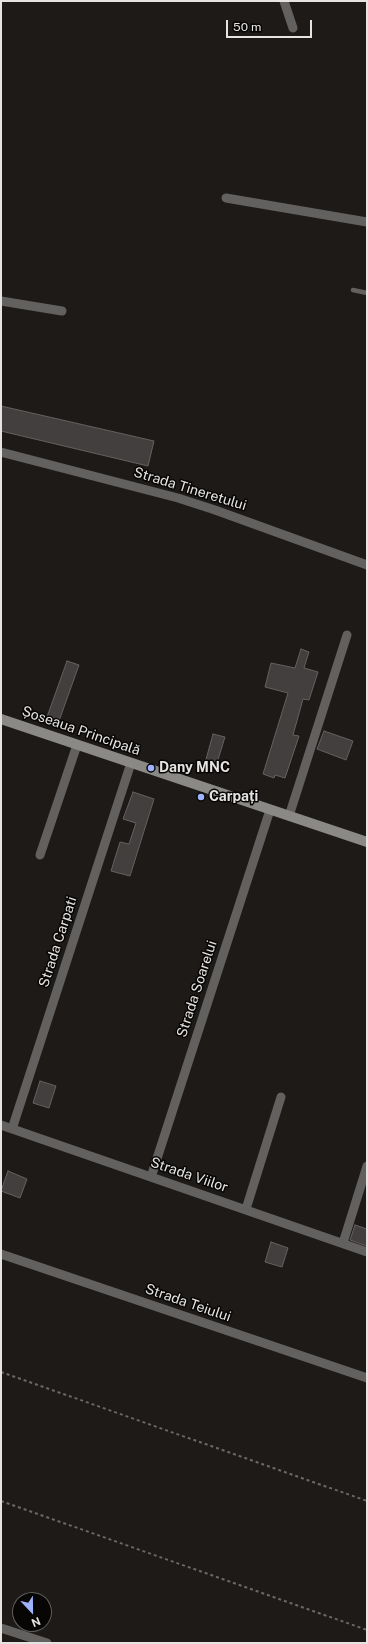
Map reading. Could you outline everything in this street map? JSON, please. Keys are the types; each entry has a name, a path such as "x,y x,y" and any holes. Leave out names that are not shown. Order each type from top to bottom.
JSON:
{"main road":[{"name":"Șoseaua Principală","path":"1,719 367,842"}],"street":[{"path":"284,1 293,28"},
{"path":"226,198 367,222"},
{"path":"1,301 62,311"},
{"name":"Strada Tineretului","path":"1,452 178,498 367,565"},
{"path":"289,816 347,635"},
{"path":"40,855 77,745"},
{"name":"Strada Carpati","path":"12,1129 131,763"},
{"name":"Strada Soarelui","path":"150,1177 270,810"},
{"path":"246,1209 280,1097"},
{"name":"Strada Viilor","path":"1,1125 367,1252"},
{"path":"343,1243 367,1166"},
{"name":"Strada Teiului","path":"1,1254 367,1378"},
{"path":"1,1628 47,1643"}],"lane":[{"path":"354,290 367,292"}],"path":[{"path":"1,1372 367,1501"},
{"path":"1,1501 367,1630"}],"building":[{"path":"1,406 154,441 148,466 1,431"},
{"path":"301,649 309,652 304,668 318,672 309,700 303,699 293,735 299,736 285,778 275,775 274,778 263,774 288,693 265,687 271,663 295,668"},
{"path":"67,661 79,665 59,721 47,717"},
{"path":"324,731 353,741 346,760 317,749"},
{"path":"213,734 225,737 216,766 205,763"},
{"path":"133,792 154,799 130,876 111,871 120,842 129,844 136,823 123,819"},
{"path":"40,1081 56,1086 49,1108 33,1103"},
{"path":"8,1171 27,1179 20,1198 1,1191"},
{"path":"355,1225 367,1229 367,1246 350,1240"},
{"path":"271,1242 288,1248 282,1267 265,1262"}],"place":[{"name":"Dany MNC","path":"151,768"},
{"name":"Carpați","path":"201,797"}]}
